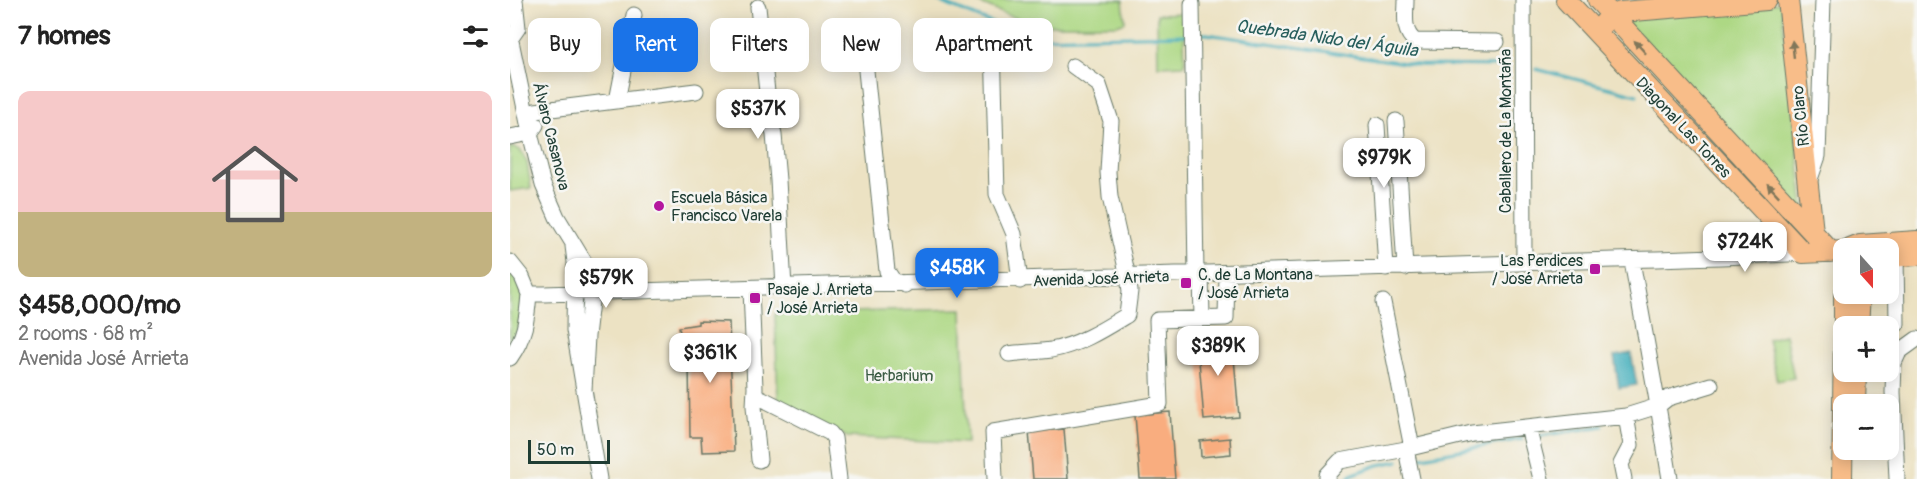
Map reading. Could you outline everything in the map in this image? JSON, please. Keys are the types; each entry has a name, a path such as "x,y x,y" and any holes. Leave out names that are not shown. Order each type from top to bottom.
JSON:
{"main road":[{"name":"Diagonal Las Torres","path":"1566,0 1803,253"},
{"name":"Diagonal Las Torres","path":"1598,0 1813,232 1833,241"},
{"path":"1603,39 1603,26 1606,20 1622,12 1767,0"},
{"name":"Río Claro","path":"1788,0 1813,232"},
{"name":"Avenida José Arrieta","path":"1899,243 1917,241"},
{"name":"Avenida José Arrieta","path":"1803,253 1833,250"},
{"path":"1899,256 1917,255"},
{"path":"1842,479 1843,382"},
{"path":"1854,460 1855,479"}],"street":[{"path":"510,37 518,28 515,0"},
{"path":"1406,0 1406,28 1409,36 1415,41 1497,42"},
{"name":"Caballero de La Montaña","path":"1523,0 1524,263"},
{"path":"1807,188 1818,156 1823,0"},
{"path":"1192,4 1202,318"},
{"path":"758,7 769,111 774,135 784,288"},
{"path":"617,101 634,15"},
{"name":"Álvaro Casanova","path":"510,37 516,91 530,133 543,185 557,217 588,268 592,293 584,390"},
{"path":"1010,354 1053,350 1076,343 1128,315 1130,291 1110,196 1108,172 1112,121 1099,85 1073,66"},
{"path":"866,72 887,271 893,280 905,285"},
{"path":"994,72 997,195 1014,234 1020,281"},
{"path":"510,137 530,133 538,123 532,97 516,91"},
{"path":"535,111 696,91"},
{"path":"1396,121 1405,268"},
{"path":"1377,124 1386,268"},
{"name":"Álvaro Casanova","path":"572,241 575,262 574,330 599,479"},
{"name":"Avenida José Arrieta","path":"529,294 905,285 1632,261 1803,253"},
{"path":"1632,261 1670,479"},
{"path":"510,262 522,277 529,294 527,322 518,347 510,358"},
{"path":"868,286 883,280 887,271"},
{"path":"995,479 993,432 1160,404 1156,320 1226,318 1227,274"},
{"path":"752,289 755,394 753,406 759,460"},
{"path":"1383,302 1409,448 1412,479"},
{"path":"1897,479 1894,363 1899,352 1917,339"},
{"path":"1327,479 1327,475 1340,461 1472,434 1626,416 1658,406 1668,398 1710,385"},
{"path":"755,394 830,433 834,438 839,479"},
{"path":"1624,479 1621,464 1631,445 1626,416"},
{"path":"1528,427 1541,479"}],"green space":[{"path":"971,0 1123,0 1125,22 1117,25 1053,25 1053,18 1017,18"},
{"path":"1781,3 1805,217 1617,14"},
{"path":"1188,13 1184,40 1185,65 1158,66 1157,14"},
{"path":"510,147 520,150 527,162 531,188 510,191"},
{"path":"510,270 519,284 523,302 515,339 510,347"},
{"name":"Herbarium","path":"962,309 967,443 847,437 778,401 775,314"},
{"path":"1785,335 1794,378 1777,381 1768,339"}],"water":[{"path":"1631,353 1637,385 1619,388 1614,356"}],"building":[{"path":"698,321 729,322 734,451 702,452 701,437 690,437 689,361 685,362 679,327 698,324"},
{"path":"1232,334 1239,417 1204,420 1197,337"},
{"path":"1170,412 1175,479 1140,479 1135,415"},
{"path":"1064,429 1068,479 1033,479 1029,432"},
{"path":"1230,438 1231,454 1201,457 1200,441"}],"waterway":[{"name":"Quebrada Nido del Águila","path":"935,0 1029,38 1187,35"},
{"name":"Quebrada Nido del Águila","path":"1196,34 1418,65 1507,66"},
{"name":"Quebrada Nido del Águila","path":"1536,69 1637,95"},
{"path":"1540,436 1603,426"},
{"path":"1417,458 1522,439"},
{"path":"1348,479 1351,475 1378,465 1399,461"}],"place":[{"name":"Escuela Básica Francisco Varela","path":"659,206"},
{"name":"Las Perdices / José Arrieta","path":"1595,269"},
{"name":"C. de La Montana / José Arrieta","path":"1186,283"},
{"name":"Pasaje J. Arrieta / José Arrieta","path":"755,298"}]}
